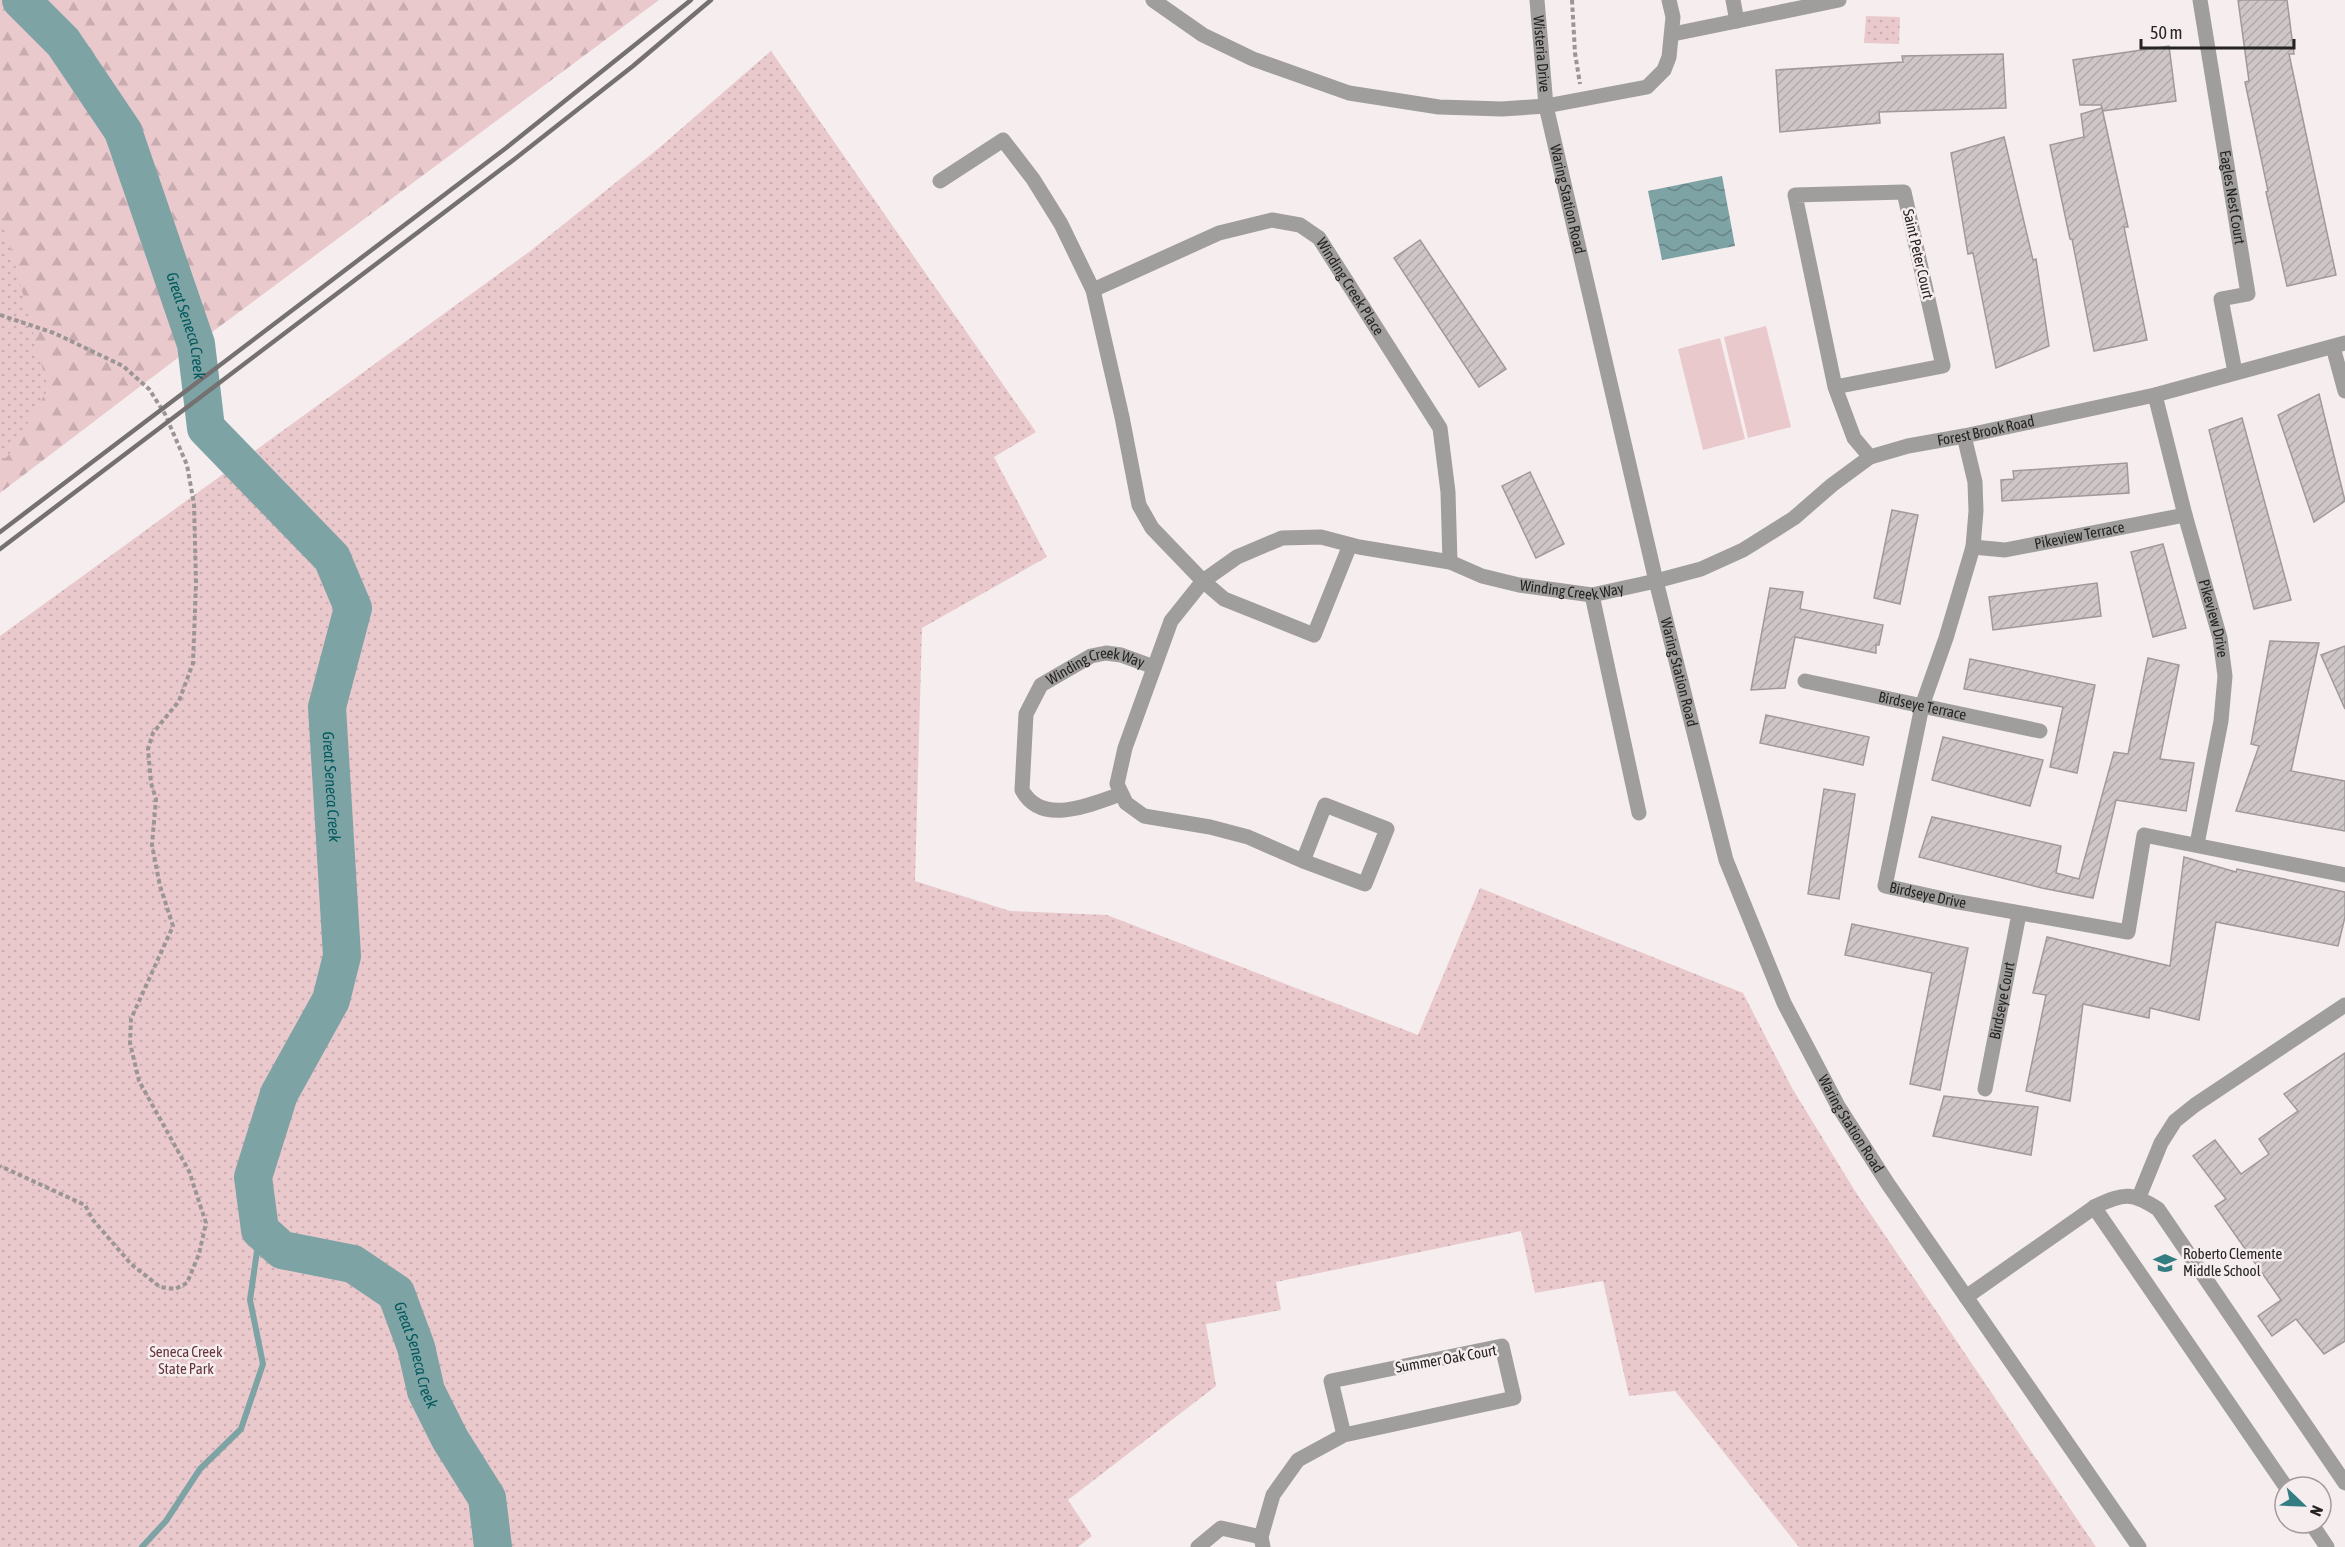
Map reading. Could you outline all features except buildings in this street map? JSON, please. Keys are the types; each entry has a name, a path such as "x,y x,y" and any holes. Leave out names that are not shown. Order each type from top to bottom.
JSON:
{"street":[{"path":"1153,0 1213,40 1254,59 1349,93 1439,107 1502,109 1546,106 1647,87 1664,70 1669,57 1673,34 1673,17 1669,0"},
{"name":"Wisteria Drive","path":"1537,0 1546,106"},
{"path":"1733,0 1737,21"},
{"path":"1673,34 1816,2 1839,0"},
{"name":"Eagles Nest Court","path":"2200,0 2247,294 2221,299 2235,372"},
{"name":"Waring Station Road","path":"1546,106 1656,581 1726,860 1784,1003 1838,1106 1888,1184 2139,1547"},
{"path":"940,181 1003,140 1033,179 1061,224 1093,290 1139,505 1152,528 1203,582 1224,599 1314,635 1350,545"},
{"name":"Saint Peter Court","path":"1835,387 1943,366 1904,192 1794,195 1835,387 1854,438 1870,457"},
{"name":"Winding Creek Place","path":"1093,290 1218,233 1272,220 1300,225 1319,238 1440,428 1448,492 1450,562"},
{"path":"2339,345 2345,391"},
{"name":"Forest Brook Road","path":"1656,581 1701,569 1769,536 1870,457 1908,446 2155,395 2339,345"},
{"name":"Pikeview Drive","path":"2155,395 2185,515 2220,638 2225,676 2222,721 2197,844"},
{"name":"Birdseye Drive","path":"1964,436 1974,482 1976,512 1973,547 1946,639 1922,706 1885,886 2019,914 2128,932 2144,835 2345,875"},
{"name":"Pikeview Terrace","path":"1973,547 2005,550 2185,515"},
{"name":"Winding Creek Way","path":"1154,667 1121,655 1106,653 1090,656 1041,685 1026,714 1022,790 1028,800 1041,808 1063,811 1121,794 1117,784 1125,748 1172,621 1203,582 1237,557 1282,538 1321,537 1350,545 1450,562 1482,576 1519,585 1592,595 1656,581"},
{"path":"1592,595 1640,813"},
{"name":"Birdseye Terrace","path":"1805,681 2040,731"},
{"path":"1121,794 1126,803 1144,816 1210,827 1248,837 1304,861 1365,884 1387,829 1325,805 1304,861"},
{"name":"Birdseye Court","path":"1985,1089 2019,914"},
{"path":"2139,1197 2162,1143 2175,1120 2345,1005"},
{"path":"1966,1297 2094,1207 2116,1197 2139,1197 2158,1209 2345,1483"},
{"path":"2094,1207 2278,1475"},
{"name":"Summer Oak Court","path":"1198,1547 1221,1528 1262,1542 1272,1495 1298,1460 1344,1435 1514,1398 1502,1346 1330,1381 1344,1435"}],"path":[{"path":"1572,0 1575,53 1583,100"},
{"path":"0,315 54,333 123,366 149,389 165,414 187,465 189,475 194,504 196,573 193,663 179,701 153,733 148,749 151,783 156,799 152,845 160,886 173,926 131,1019 130,1043 139,1081 189,1171 206,1223 200,1254 187,1283 175,1289 160,1287 131,1264 93,1220 85,1205 0,1166"}],"green space":[{"path":"0,0 659,0 196,344 0,493"},
{"path":"1866,16 1900,17 1899,44 1864,43"},
{"name":"Seneca Creek State Park","path":"771,51 1036,432 994,457 1047,557 922,628 915,881 1010,911 1107,915 1418,1035 1480,888 1743,993 1792,1088 1855,1191 2096,1547 1799,1547 1675,1391 1629,1396 1603,1281 1535,1293 1521,1231 1276,1282 1281,1310 1206,1324 1216,1386 1068,1500 1092,1536 1078,1547 0,1547 0,636 529,252 659,148"},
{"path":"0,208 48,389 8,456 0,462"},
{"path":"1766,326 1791,427 1748,438 1724,337"},
{"path":"1720,338 1745,439 1703,450 1678,349"}],"water":[{"path":"1722,176 1735,246 1662,260 1648,191"}],"waterway":[{"name":"Great Seneca Creek","path":"21,0 63,42 123,131 196,344 206,428 332,558 353,608 327,707 342,956 331,1000 279,1094 253,1177 260,1230 282,1250 353,1264 396,1293 416,1347 426,1391 450,1439 487,1498 493,1547"},
{"path":"142,1547 166,1521 200,1469 241,1429 263,1364 250,1300 260,1230"}],"railway":[{"path":"0,532 506,148 691,0"},
{"path":"0,549 516,158 633,66 711,0"}],"place":[{"name":"Roberto Clemente Middle School","path":"2165,1263"}]}
